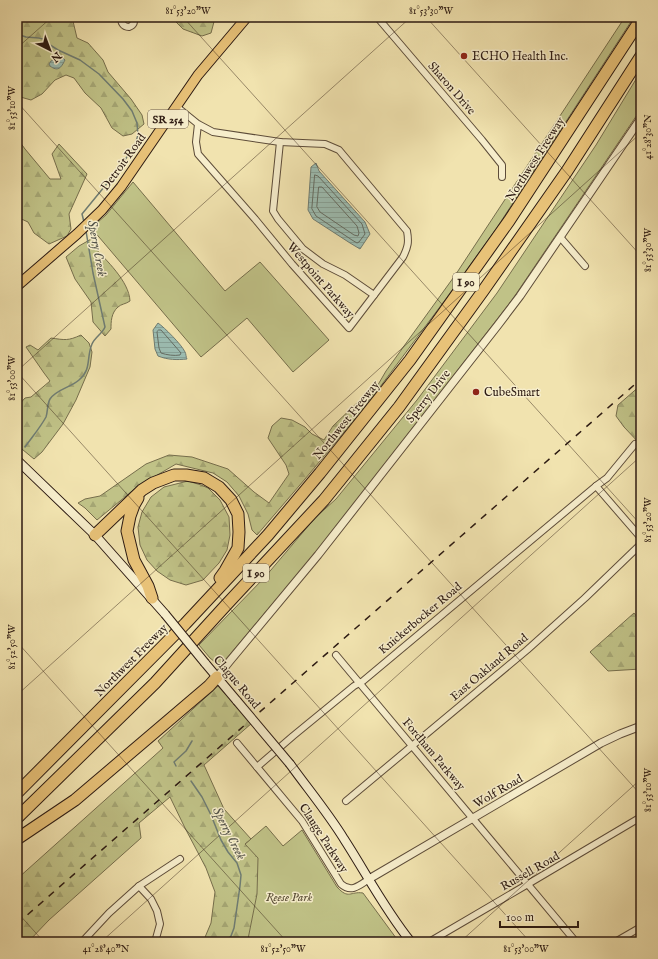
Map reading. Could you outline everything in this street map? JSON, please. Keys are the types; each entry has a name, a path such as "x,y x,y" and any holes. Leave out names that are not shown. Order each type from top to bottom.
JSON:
{"highway":[{"name":"Northwest Freeway","path":"17,793 189,620 277,524 325,467 410,360 509,221 641,20"},
{"name":"I 90","path":"17,818 155,682 324,500 399,407 483,291 567,171 641,56"},
{"path":"95,535 142,490 153,482 174,475 186,475 204,478 219,487 231,500 238,514 238,548 225,571 204,597 189,620"},
{"path":"142,490 134,505 127,531 134,560 148,586 152,598"},
{"path":"17,839 76,800 210,686 217,677"}],"main road":[{"name":"Detroit Road","path":"17,286 90,222 122,187 198,75 247,17"},
{"name":"Clague Road","path":"17,460 95,535 152,598 290,764 343,837 388,911 411,942"}],"street":[{"path":"122,17 122,24 127,27 133,25 134,22 132,17"},
{"name":"Sharon Drive","path":"377,17 502,165 502,177"},
{"name":"Westpoint Parkway","path":"177,107 198,124 213,132 280,142 325,144 339,150 408,231 407,249 349,328 198,154 196,142 198,124"},
{"name":"Sperry Drive","path":"217,677 318,555 520,296 641,118"},
{"path":"280,142 273,211 303,249 323,264 345,275 374,295"},
{"path":"560,237 586,266"},
{"name":"Knickerbocker Road","path":"257,767 607,478 635,444"},
{"path":"596,486 641,538"},
{"name":"East Oakland Road","path":"346,801 527,650 586,598 641,544"},
{"name":"Fordham Parkway","path":"336,655 576,942"},
{"name":"Wolf Road","path":"368,880 601,743 641,726"},
{"name":"Clauge Parkway","path":"237,744 302,821 341,884 346,888 355,888 368,880"},
{"name":"Russell Road","path":"429,942 641,817"},
{"path":"82,942 109,913 139,886 180,859"},
{"path":"139,886 151,899 157,912 160,924 155,942"},
{"path":"615,942 641,926"}],"green space":[{"path":"17,17 72,17 77,38 88,43 103,60 108,72 131,99 142,115 144,124 132,134 123,136 112,128 101,108 85,93 74,78 66,75 55,80 42,94 31,100 17,96"},
{"path":"171,17 215,18 211,33 202,36 183,29"},
{"path":"625,17 634,17 496,229 365,407 386,371 456,274"},
{"path":"641,71 641,109 512,300 317,551 220,666 210,658 199,645 265,577 315,518 336,499 417,400 497,293 596,145"},
{"path":"17,138 50,179 61,179 52,154 59,144 87,174 69,214 71,229 67,236 49,244 34,233 28,222 17,217"},
{"path":"133,182 225,291 260,262 329,340 293,372 247,318 201,357 93,230 90,229 106,215"},
{"path":"93,238 93,246 116,271 126,286 130,301 116,309 112,318 111,329 105,336 93,322 91,302 75,279 66,257 79,246"},
{"path":"81,335 89,343 92,352 90,367 76,400 63,424 42,452 34,459 17,445 17,407 25,398 31,397 50,381 26,347 30,345 38,350 51,338 66,340"},
{"path":"641,385 641,445 616,416 618,405"},
{"path":"359,401 365,407 257,535 252,530 248,514 239,496 227,482 213,473 176,464 137,487 97,520 78,503 85,499 100,496 146,464 169,455 192,457 228,469 269,503 289,474 286,465 268,438 272,426 281,418 292,420 305,427 312,434 324,440 333,426"},
{"path":"188,481 208,488 220,500 229,517 230,535 227,550 219,563 203,580 186,585 170,580 157,571 147,560 140,545 138,527 142,512 151,497 164,487"},
{"path":"634,613 641,622 641,669 608,671 590,652"},
{"path":"218,686 252,723 204,765 224,809 251,839 245,844 258,858 257,894 248,939 252,942 203,942 211,923 215,892 206,868 170,797 139,823 141,838 49,920 28,942 17,942 17,879 163,748 158,741"},
{"name":"Reese Park","path":"266,826 283,846 302,830 337,887 347,894 363,893 399,942 242,942 245,844"}],"water":[{"path":"60,57 65,60 61,67 55,69 50,66 49,64 51,61"},
{"path":"316,163 319,171 365,222 370,234 360,249 313,219 308,210 311,167"},
{"path":"158,323 180,345 187,359 180,360 158,356 155,349 153,330"}],"waterway":[{"name":"Sperry Creek","path":"17,32 26,37 43,39 58,50 80,60 99,74 123,99 132,111 137,123 138,135 135,145 118,170 82,214 84,222"},
{"name":"Sperry Creek","path":"25,447 46,417 50,399 56,393 75,383 86,372 92,344 105,327 93,273 86,231"},
{"path":"176,766 174,762 186,751 192,741"},
{"name":"Sperry Creek","path":"191,781 202,797 221,840 237,863 241,875 234,928 231,936 226,942"}],"railway":[{"path":"17,924 641,379"}],"place":[{"name":"ECHO Health Inc.","path":"464,56"},
{"name":"CubeSmart","path":"476,392"}]}
